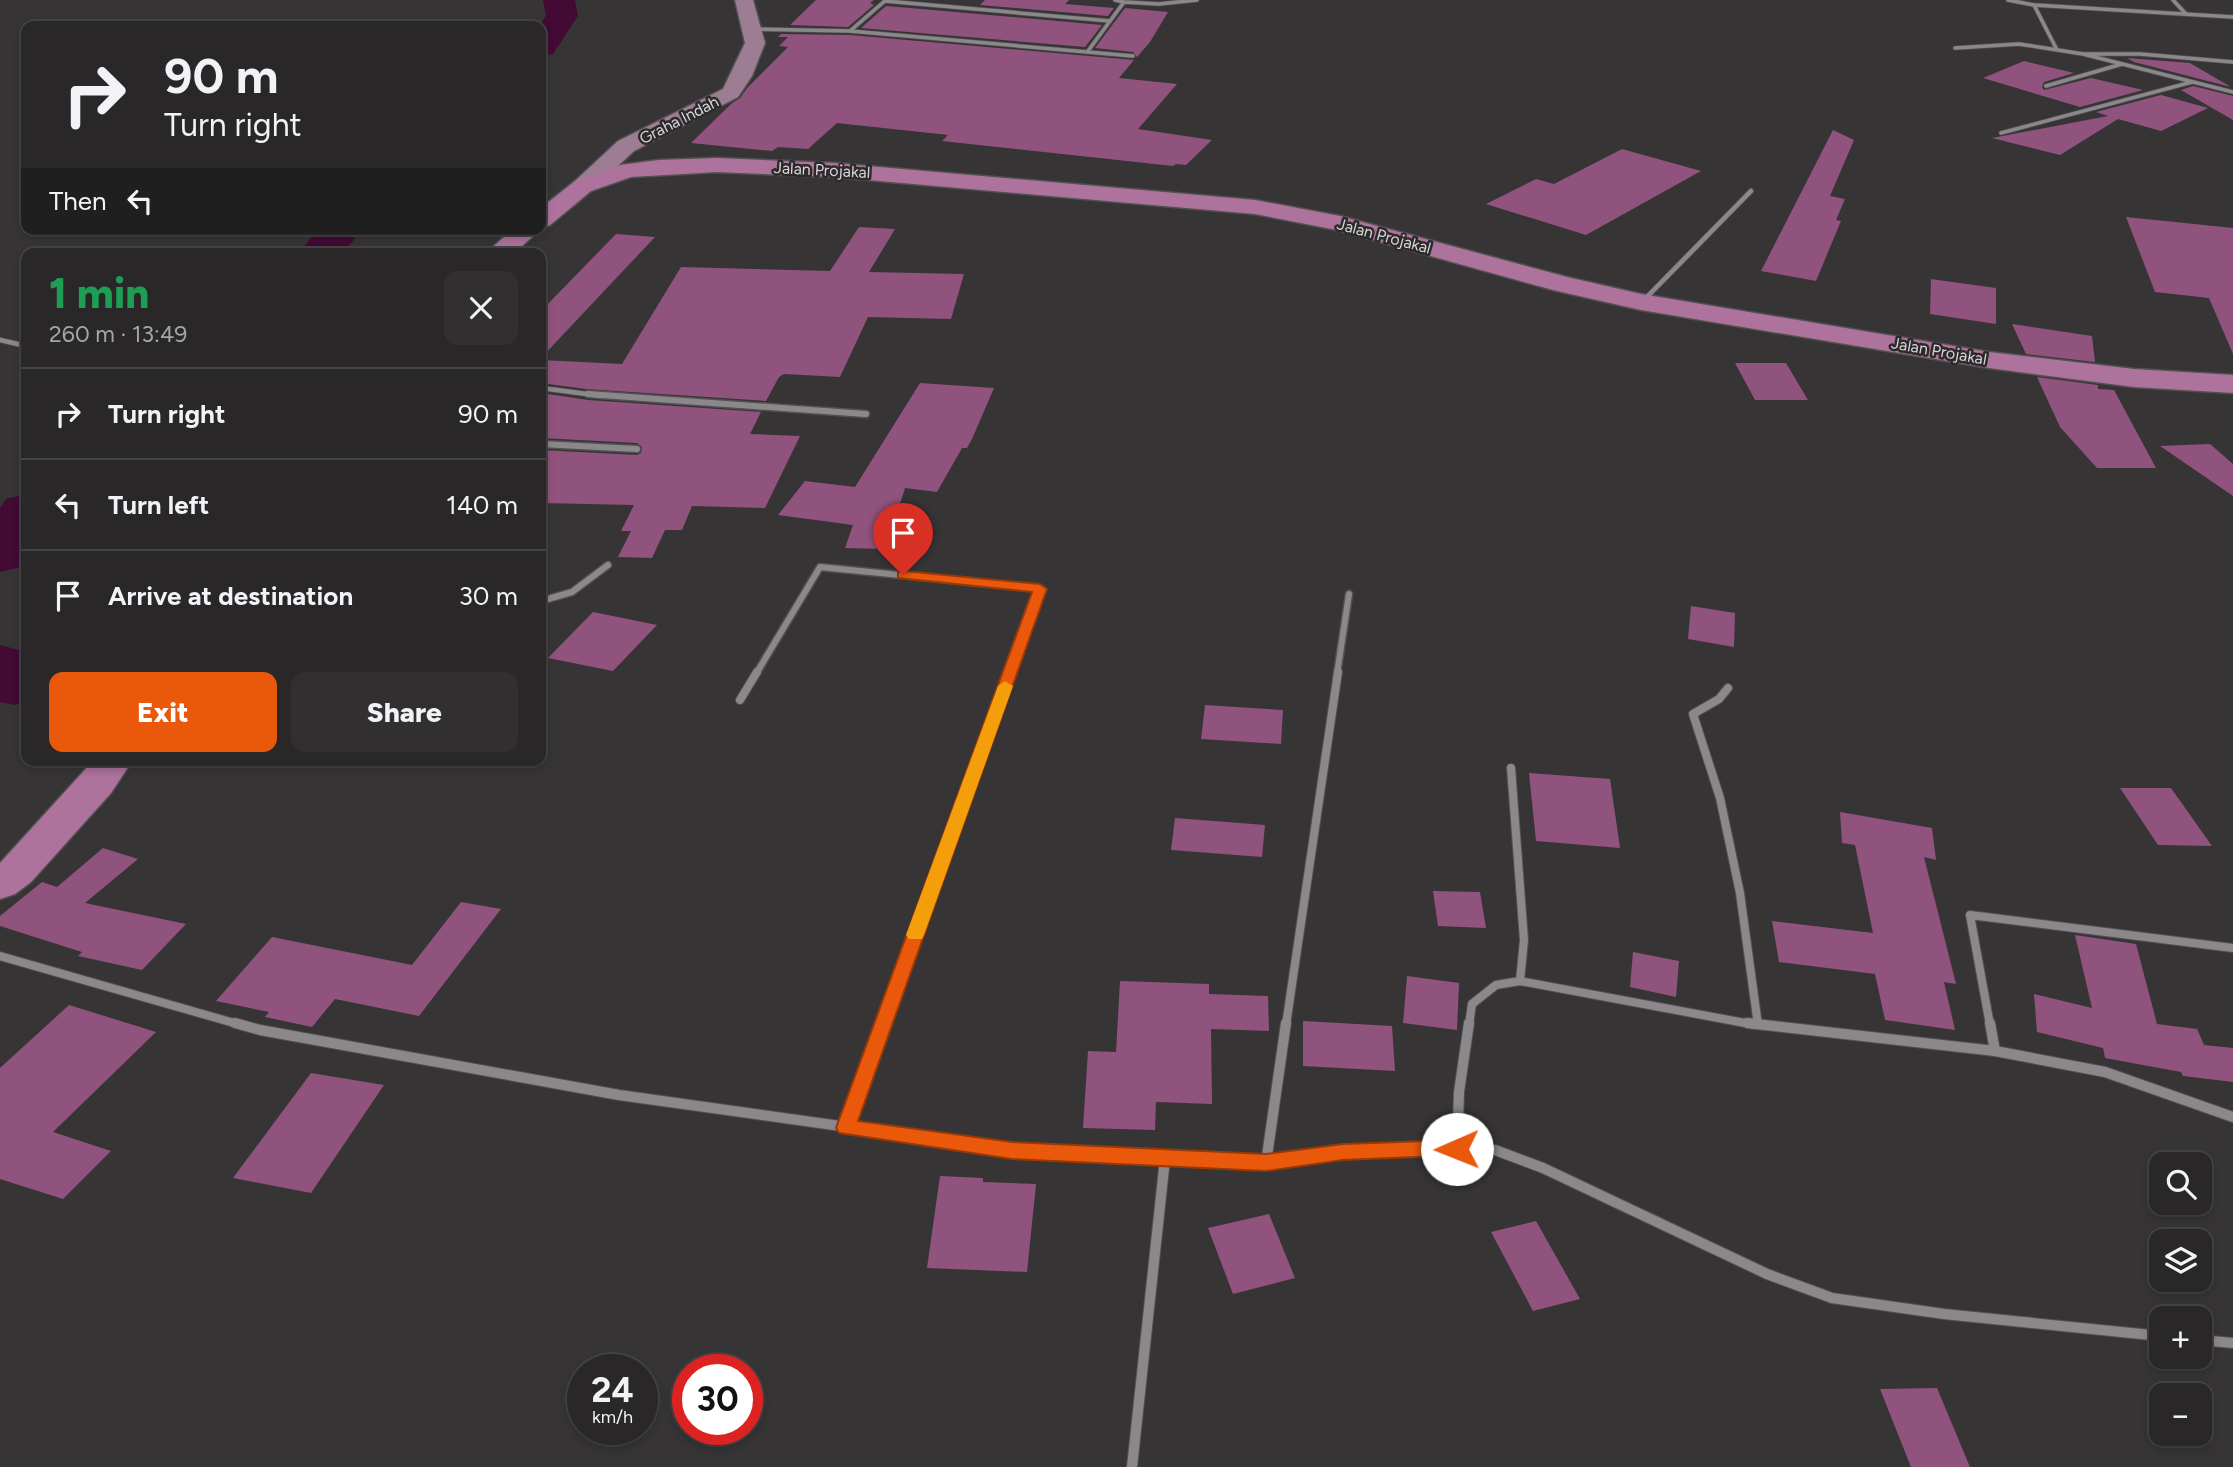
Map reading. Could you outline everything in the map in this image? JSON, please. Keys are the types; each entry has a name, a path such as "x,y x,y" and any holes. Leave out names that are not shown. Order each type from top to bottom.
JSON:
{"main road":[{"name":"Jalan Projakal","path":"546,216 583,186 628,170 717,164 951,178 1255,207 1380,232 1549,281 1641,302 1989,360 2134,378 2233,384"},
{"path":"505,248 521,235"},
{"path":"0,884 16,872 97,784 110,766"}],"street":[{"name":"Graha Indah","path":"583,186 626,146 731,93 743,76 755,43 744,0"},
{"path":"850,31 887,0 1110,21"},
{"path":"1115,0 1159,4 1197,0"},
{"path":"2008,0 2034,5 2233,17"},
{"path":"2173,0 2186,14"},
{"path":"1088,51 1124,2"},
{"path":"2034,5 2056,48"},
{"path":"753,29 850,31 1133,56"},
{"path":"1955,48 1993,42 2056,48 2233,92"},
{"path":"2083,54 2140,54 2233,62"},
{"path":"2046,86 2123,64"},
{"path":"2001,133 2193,82"},
{"path":"1641,302 1751,191"},
{"path":"0,340 21,345"},
{"path":"546,389 613,397 866,414"},
{"path":"546,444 637,449"},
{"path":"546,600 572,592 608,565"},
{"path":"740,700 820,567 1040,589 846,1128"},
{"path":"1266,1163 1349,594"},
{"path":"1728,688 1719,699 1693,714 1720,798 1737,880 1758,1025"},
{"path":"1511,768 1524,940 1520,981"},
{"path":"1995,1051 1970,915 2233,948"},
{"path":"0,956 260,1030 619,1095 1012,1150 1266,1163 1343,1152 1496,1150 1543,1168 1767,1274 1832,1298 1944,1314 2149,1335"},
{"path":"1457,1149 1459,1091 1472,1004 1496,985 1520,981 1758,1025 1995,1051 2105,1072 2233,1117"},
{"path":"1132,1467 1165,1159"},
{"path":"2212,1341 2233,1343"}],"building":[{"path":"816,0 874,0 870,3 874,5 848,27 790,25"},
{"path":"985,0 1069,0 1065,4 1114,8 1108,16 980,5"},
{"path":"886,6 1102,25 1085,47 861,28"},
{"path":"1125,8 1168,12 1150,42 1137,57 1133,52 1095,48"},
{"path":"781,34 850,35 1134,60 1119,78 1177,84 1138,129 1212,140 1186,165 1173,166 942,141 948,135 837,123 808,149 778,147 772,151 691,143 740,98 788,47 779,46 788,37 778,37"},
{"path":"2127,58 2190,63 2231,87 2134,62"},
{"path":"2024,61 2074,73 2044,82 2044,90 2091,78 2143,90 2080,107 1983,78"},
{"path":"2193,86 2233,96 2233,120 2181,90"},
{"path":"2161,95 2208,108 2161,131 2118,119 2060,155 1992,138 2108,116 2096,112"},
{"path":"1833,130 1854,140 1830,196 1845,199 1836,220 1841,221 1816,281 1761,271"},
{"path":"1622,149 1701,171 1586,235 1486,204 1536,179 1554,184"},
{"path":"2126,217 2233,228 2233,354 2209,298 2155,292"},
{"path":"859,227 895,229 869,272 964,274 951,319 868,317 840,377 784,374 779,377 766,401 586,389 546,384 546,360 622,364 681,267 830,271"},
{"path":"616,234 655,237 546,353 546,306"},
{"path":"1931,279 1996,288 1996,324 1930,314"},
{"path":"2012,324 2092,336 2095,362 2026,354"},
{"path":"1735,363 1786,363 1808,400 1755,400"},
{"path":"2037,377 2098,385 2098,389 2114,390 2156,468 2097,468 2060,427"},
{"path":"920,383 994,388 972,439 967,448 962,448 937,492 905,488 886,549 845,548 853,525 778,515 805,481 855,487"},
{"path":"546,394 588,400 761,412 750,434 800,436 765,508 692,506 682,530 665,530 652,558 618,557 631,531 621,531 634,505 546,503 546,450 637,455 641,453 642,447 637,443 546,438"},
{"path":"2210,444 2233,464 2233,496 2160,446"},
{"path":"1691,606 1735,613 1734,647 1688,639"},
{"path":"593,612 657,625 613,671 548,658"},
{"path":"1205,705 1283,710 1281,744 1201,739"},
{"path":"1529,773 1610,779 1620,848 1536,841"},
{"path":"2120,788 2171,788 2212,846 2158,845"},
{"path":"1840,812 1932,828 1936,860 1924,857 1956,984 1944,982 1955,1030 1885,1020 1875,974 1779,962 1772,921 1873,933 1855,845 1842,843"},
{"path":"1175,818 1265,825 1262,857 1171,850"},
{"path":"103,848 138,859 85,903 186,924 142,970 78,956 82,952 0,926 0,916 42,882 57,887"},
{"path":"1433,891 1480,892 1486,928 1438,926"},
{"path":"461,902 501,909 419,1016 335,999 312,1027 265,1017 269,1012 216,1001 272,937 412,965"},
{"path":"2075,935 2136,944 2157,1024 2197,1029 2204,1045 2233,1048 2233,1082 2183,1076 2181,1072 2105,1058 2103,1048 2037,1032 2034,994 2092,1008"},
{"path":"1633,952 1679,961 1676,997 1630,987"},
{"path":"1407,976 1459,983 1457,1030 1403,1023"},
{"path":"1120,981 1209,984 1209,994 1268,996 1269,1031 1211,1029 1212,1104 1156,1102 1155,1130 1083,1128 1088,1051 1116,1052"},
{"path":"69,1005 156,1032 53,1132 111,1151 63,1199 0,1179 0,1068"},
{"path":"1303,1021 1392,1026 1395,1071 1303,1066"},
{"path":"311,1073 384,1085 311,1193 233,1178"},
{"path":"940,1176 983,1178 983,1182 1036,1184 1027,1272 927,1268"},
{"path":"1269,1214 1295,1278 1233,1294 1208,1228"},
{"path":"1536,1221 1580,1299 1533,1311 1491,1232"},
{"path":"1937,1388 1970,1467 1911,1467 1880,1389"}],"waterway":[{"path":"546,40 562,16 559,0"},
{"path":"325,248 336,235"},
{"path":"0,555 21,519"},
{"path":"0,664 8,683 15,686"}],"slow traffic":[{"path":"915,935 1005,686"}],"route":[{"path":"903,575 1040,589 846,1128 1012,1150 1266,1163 1343,1152 1457,1149"}]}
